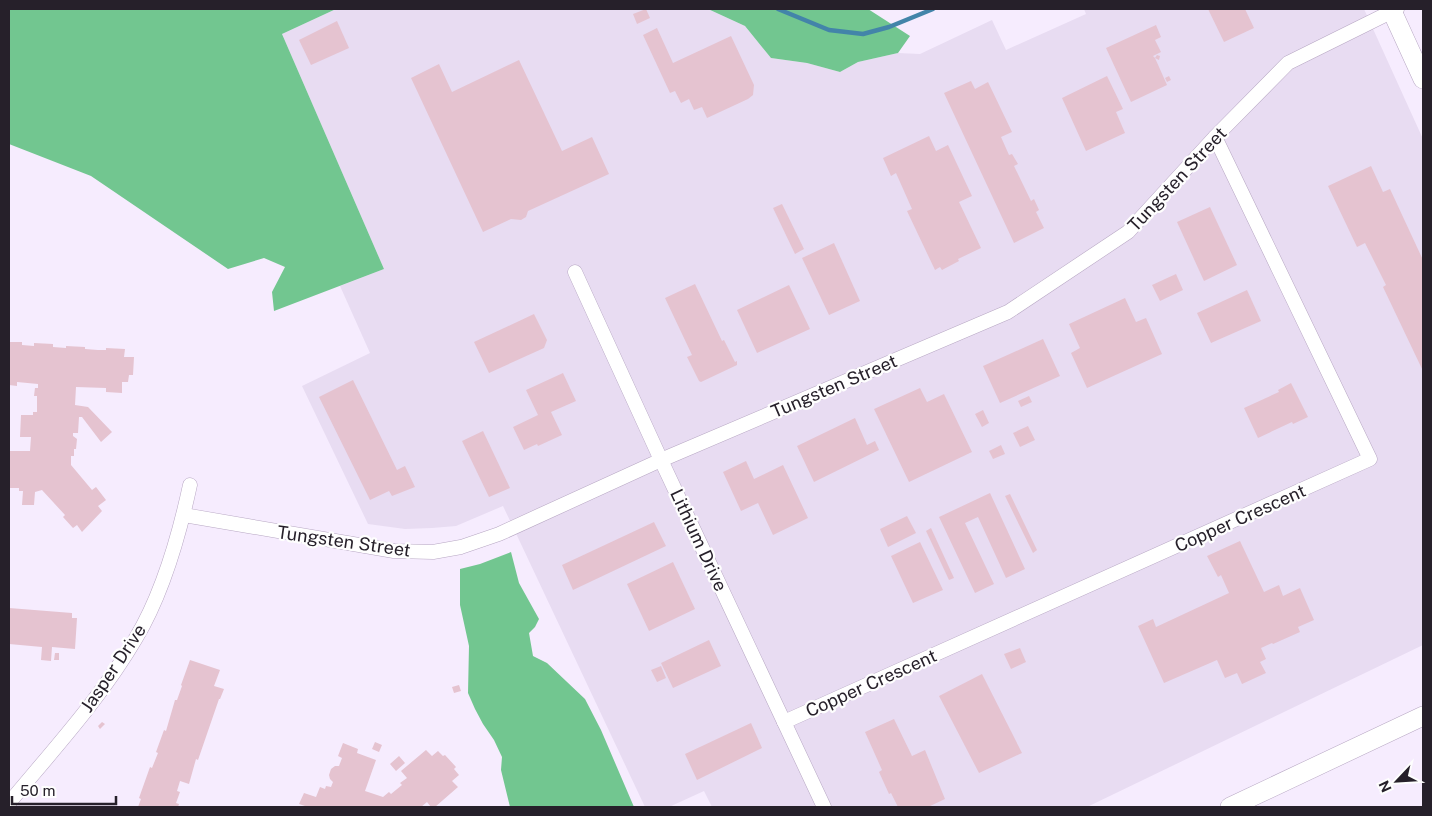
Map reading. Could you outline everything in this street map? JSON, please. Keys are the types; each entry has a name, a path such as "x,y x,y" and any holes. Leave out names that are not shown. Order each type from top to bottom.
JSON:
{"main road":[{"path":"1393,10 1423,79"},
{"path":"1230,807 1423,716"}],"street":[{"name":"Tungsten Street","path":"184,515 394,551 432,552 461,548 500,534 661,460 1008,312 1128,232 1215,137 1288,63 1393,10"},
{"name":"Copper Crescent","path":"784,722 1370,459 1215,137"},
{"name":"Lithium Drive","path":"575,272 824,807"},
{"name":"Jasper Drive","path":"9,803 107,683 137,637 161,584 184,515 190,485"}],"shaded area":[{"path":"336,9 708,9 745,26 771,58 807,63 840,72 858,62 898,53 920,54 992,20 1006,50 1086,14 1084,9 1364,9 1423,139 1423,645 1087,807 712,807 704,791 669,807 645,807 503,506 456,526 405,529 368,524 302,386 370,353 340,286 384,269 282,34"}],"green space":[{"path":"9,9 336,9 282,34 384,269 274,311 272,292 285,267 264,258 228,269 91,176 9,144"},
{"path":"708,9 868,9 910,36 898,53 858,62 840,72 807,63 771,58 745,26"},
{"path":"511,552 519,583 539,619 529,633 533,656 547,663 585,699 601,730 634,807 510,807 501,770 502,757 468,693 469,646 460,605 460,569 480,564"}],"building":[{"path":"646,9 650,18 637,24 633,14"},
{"path":"1208,9 1245,9 1254,28 1224,42"},
{"path":"337,21 349,48 311,65 299,40"},
{"path":"1156,25 1161,37 1155,40 1161,52 1153,56 1167,85 1131,102 1106,48"},
{"path":"657,28 673,63 731,36 754,85 753,95 707,118 702,107 694,110 689,99 681,103 675,91 670,93 643,35"},
{"path":"519,60 562,151 592,137 609,174 528,211 526,217 521,220 511,219 483,232 411,78 439,64 452,92"},
{"path":"1107,76 1123,109 1116,112 1125,133 1086,151 1062,98"},
{"path":"1169,76 1171,80 1167,82 1165,78"},
{"path":"971,81 975,89 988,82 1012,132 1001,137 1009,155 1012,154 1018,164 1014,166 1031,201 1034,199 1039,210 1036,212 1044,228 1014,243 944,93"},
{"path":"929,136 936,151 948,145 972,196 959,202 981,248 958,259 959,261 942,270 940,267 935,270 907,211 912,209 896,173 891,176 883,158"},
{"path":"1371,166 1383,192 1390,189 1423,260 1423,371 1383,287 1386,285 1365,243 1357,247 1328,186"},
{"path":"782,204 804,249 795,254 773,208"},
{"path":"1210,207 1237,265 1204,281 1177,222"},
{"path":"834,243 860,301 829,315 802,258"},
{"path":"1176,274 1183,290 1160,301 1152,285"},
{"path":"695,284 722,341 724,340 735,362 737,361 737,365 701,382 687,357 692,355 665,298"},
{"path":"789,285 810,329 757,353 737,310"},
{"path":"1247,290 1261,321 1211,343 1197,313"},
{"path":"1125,298 1136,322 1146,318 1162,354 1087,388 1071,353 1080,348 1069,324"},
{"path":"534,314 547,340 544,348 489,373 474,342"},
{"path":"1043,339 1060,376 1000,403 983,366"},
{"path":"9,342 22,342 22,345 34,346 34,343 53,344 53,347 85,347 85,349 98,350 106,350 106,348 125,349 124,357 134,357 133,375 129,375 128,382 122,382 122,393 106,392 106,388 76,387 75,405 88,407 112,432 101,442 82,417 79,417 78,433 73,433 73,436 77,439 74,456 71,456 71,465 92,490 96,487 106,500 98,506 102,511 82,532 77,525 73,528 63,517 65,515 42,490 35,492 34,505 22,505 23,491 19,491 19,488 9,488 9,451 30,451 31,437 20,437 21,415 33,415 33,412 37,412 37,396 34,396 35,388 38,388 38,384 17,382 17,386 9,385"},
{"path":"563,373 576,401 551,412 562,435 524,450 513,427 538,415 526,390"},
{"path":"353,380 397,470 405,466 415,487 392,496 389,491 370,500 319,397"},
{"path":"1291,383 1308,417 1293,424 1292,422 1258,438 1244,408 1279,392 1278,390"},
{"path":"920,388 927,402 944,394 972,452 909,482 874,409"},
{"path":"1029,396 1032,402 1021,407 1018,401"},
{"path":"983,410 989,423 982,427 975,414"},
{"path":"855,418 867,445 875,441 879,450 814,482 797,446"},
{"path":"1028,426 1035,440 1020,447 1013,433"},
{"path":"483,431 510,488 489,497 462,441"},
{"path":"1001,445 1005,454 993,459 989,451"},
{"path":"746,461 754,479 783,465 808,518 773,535 758,503 741,511 723,472"},
{"path":"990,493 1025,569 1006,578 978,517 965,523 994,584 975,593 939,517"},
{"path":"1010,494 1037,550 1033,553 1005,496"},
{"path":"907,516 916,533 888,547 880,529"},
{"path":"654,522 666,546 573,590 562,565"},
{"path":"931,528 954,578 949,580 926,531"},
{"path":"1240,541 1264,592 1279,585 1283,596 1300,588 1314,620 1298,627 1300,632 1261,648 1266,659 1260,662 1266,673 1242,684 1237,673 1225,678 1217,660 1164,683 1138,626 1153,619 1156,627 1229,593 1221,575 1218,577 1207,556"},
{"path":"920,542 943,590 913,603 891,556"},
{"path":"673,562 695,609 649,631 627,584"},
{"path":"9,608 72,613 72,618 77,618 75,649 52,647 51,661 41,660 42,647 9,644"},
{"path":"709,640 721,666 673,688 661,663"},
{"path":"1020,648 1026,662 1011,669 1004,654"},
{"path":"55,653 59,653 59,660 54,660"},
{"path":"190,660 220,670 214,686 224,689 198,760 196,759 189,784 180,781 177,791 180,792 176,803 179,804 178,807 138,807 141,799 139,798 150,767 152,768 158,753 156,752 164,730 166,731"},
{"path":"661,666 666,678 657,682 651,670"},
{"path":"982,674 1022,753 979,773 939,696"},
{"path":"459,685 461,691 454,693 452,687"},
{"path":"894,719 912,756 925,750 945,799 928,807 898,807 891,793 889,794 879,772 882,770 865,732"},
{"path":"102,722 105,724 100,729 98,726"},
{"path":"751,723 762,748 697,780 685,754"},
{"path":"375,742 382,745 379,752 372,749"},
{"path":"343,743 358,749 357,753 376,760 365,791 383,797 389,792 391,794 407,778 401,771 426,750 432,756 438,751 443,756 445,755 456,767 454,769 459,775 452,781 458,787 435,807 431,807 427,802 421,807 308,807 299,804 304,793 316,797 320,787 325,789 326,786 331,787 333,782 329,775 331,769 339,766 342,758 338,756"},
{"path":"399,756 405,763 396,771 390,764"}],"waterway":[{"path":"778,9 829,30 863,34 889,27 933,9"}]}
